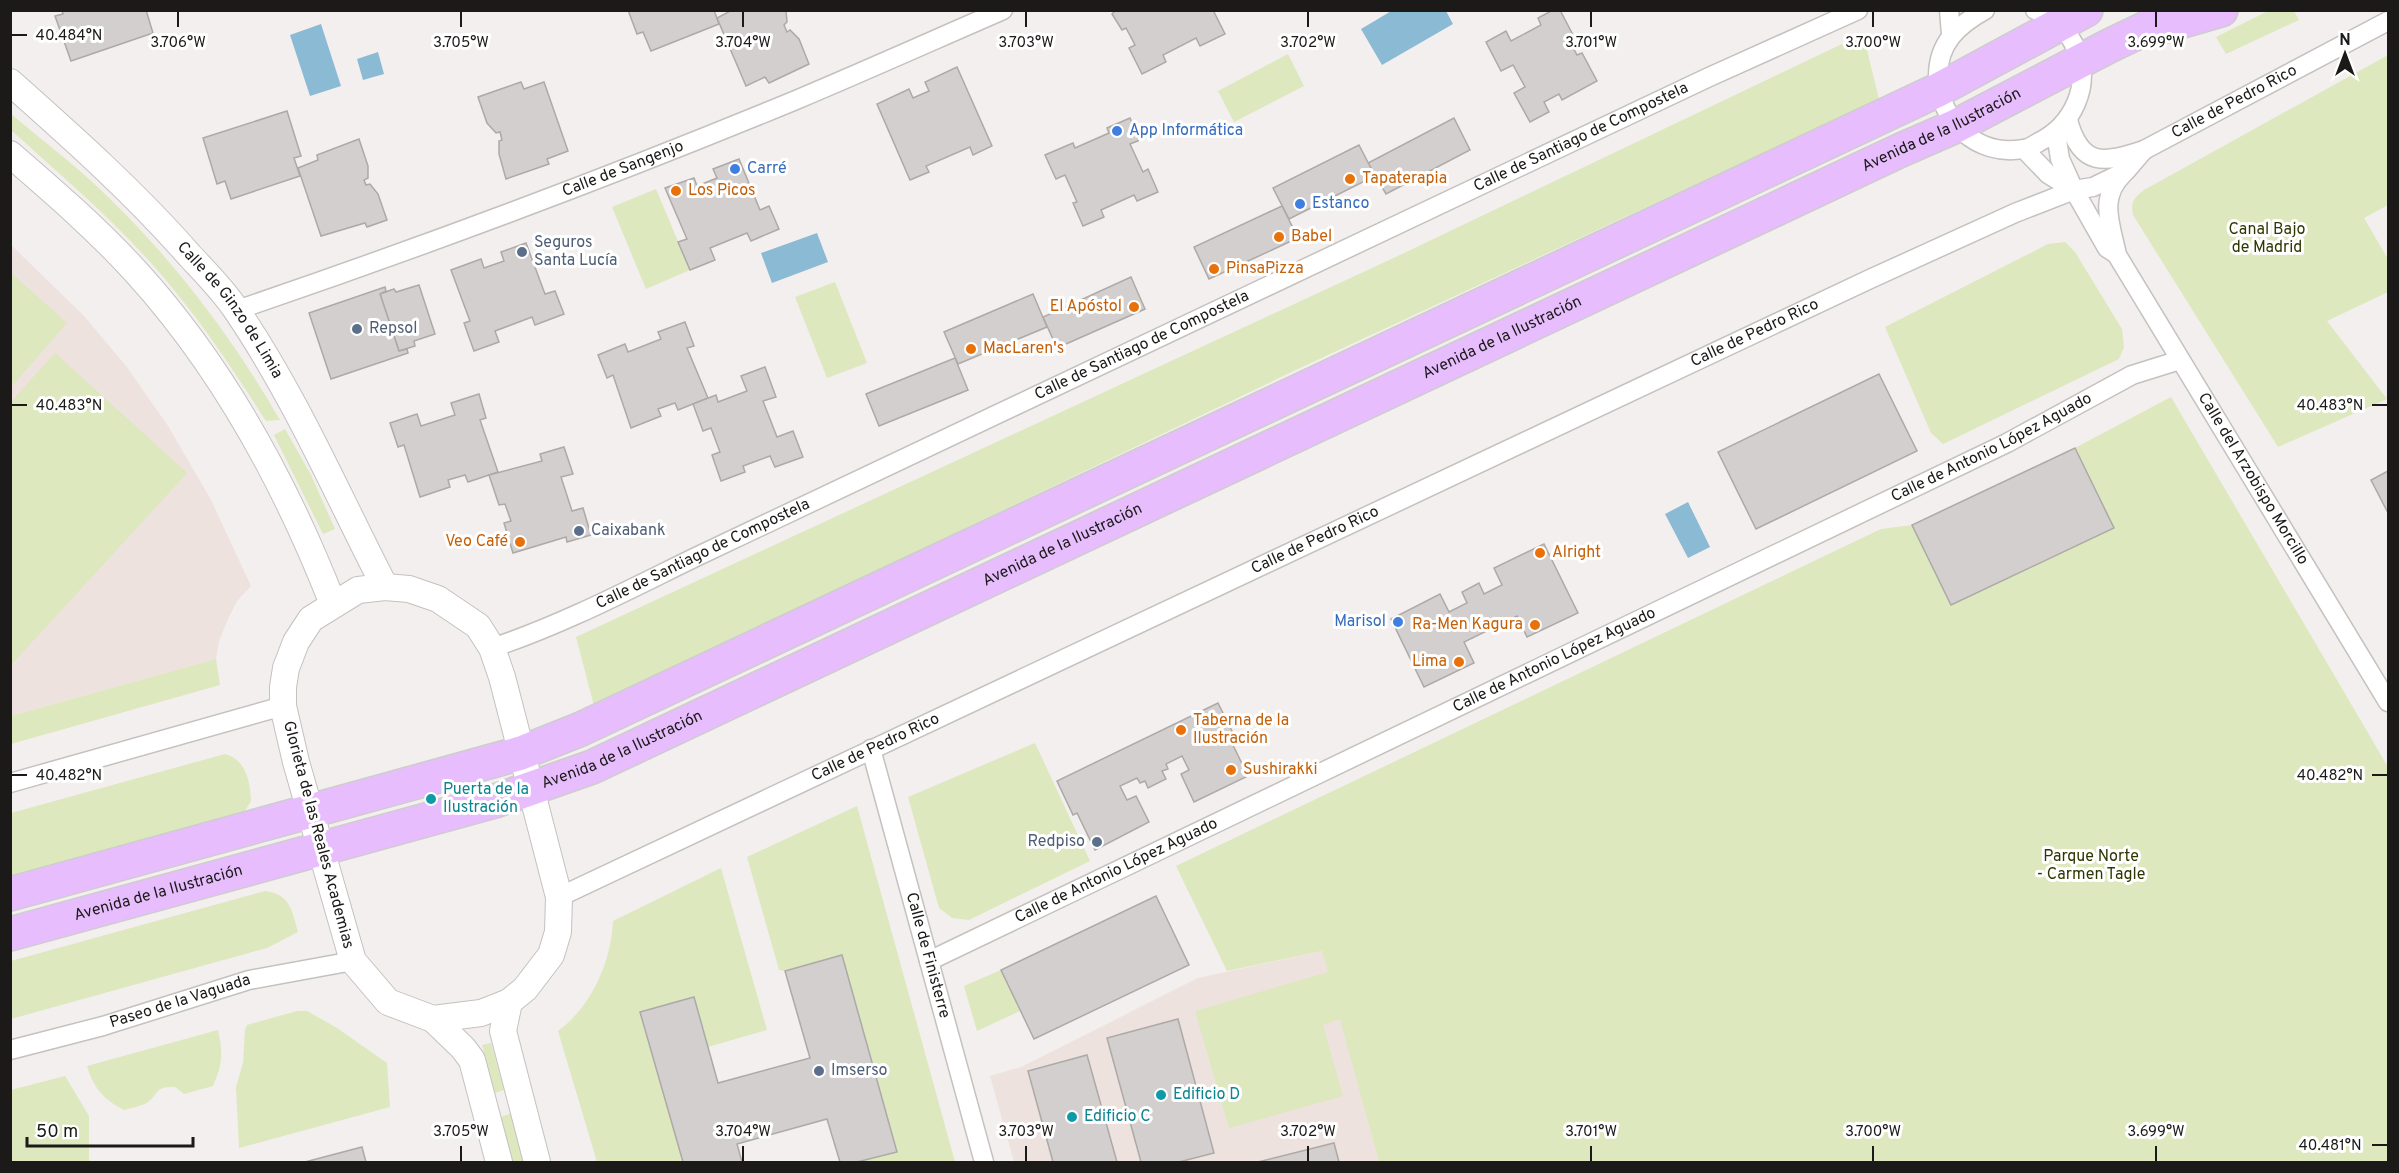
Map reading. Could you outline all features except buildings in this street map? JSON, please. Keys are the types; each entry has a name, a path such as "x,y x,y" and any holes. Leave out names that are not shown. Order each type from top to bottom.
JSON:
{"highway":[{"path":"2140,33 2184,10"},
{"path":"2140,33 2221,10"},
{"path":"10,894 520,753 598,722 1938,90 2060,15"},
{"name":"Avenida de la Ilustración","path":"10,934 321,850 531,789 592,767 1956,126 2109,46 2140,33"}],"main road":[{"name":"Calle de Ginzo de Limia","path":"10,82 131,193 174,237 237,310 314,442 358,536 385,587"},
{"path":"10,154 63,200 136,273 203,356 236,406 272,468 300,524 333,604"},
{"name":"Glorieta de las Reales Academias","path":"385,587 410,589 438,599 478,626 492,648 502,677 559,897 558,932 551,955 525,989 509,1002 470,1016 433,1019 388,1002 353,961 309,812 284,706 283,687 286,668 296,642 311,619 358,591 385,587"},
{"path":"509,1002 503,1031 537,1162"},
{"path":"433,1019 463,1047 472,1060 498,1162"}],"street":[{"name":"Calle de Sangenjo","path":"237,310 349,272 549,198 778,107 1004,10"},
{"name":"Calle de Santiago de Compostela","path":"492,648 543,631 573,617 1707,78 1858,10"},
{"path":"1948,10 1951,34"},
{"path":"1985,10 1951,34 1943,49 1938,68 1938,90 1944,108 1956,126 1976,142 1999,150 2024,149 2062,126 2083,84 2081,62 2060,15"},
{"name":"Calle de Pedro Rico","path":"2062,126 2076,143 2095,159 2117,158 2144,150 2388,21"},
{"name":"Calle del Arzobispo Morcillo","path":"2062,126 2060,159 2074,190 2107,248 2117,255"},
{"path":"2024,149 2048,174 2074,190"},
{"name":"Calle de Pedro Rico","path":"559,897 1870,279 2015,213 2074,190 2093,187 2126,171 2144,150"},
{"name":"Calle del Arzobispo Morcillo","path":"2126,171 2113,183 2108,199 2117,255 2388,702"},
{"name":"Calle de Antonio López Aguado","path":"929,961 2007,443 2132,375 2180,360"},
{"path":"10,783 284,706"},
{"name":"Calle de Finisterre","path":"871,748 984,1162"},
{"name":"Paseo de la Vaguada","path":"10,1050 103,1026 249,980 353,961"}],"shaded area":[{"path":"10,244 84,316 126,366 168,426 211,500 251,586 237,601 228,619 219,641 216,659 11,716"},
{"path":"1323,951 1379,1162 1014,1162 990,1076 1021,1067 1198,978"}],"green space":[{"path":"2270,10 2294,11 2299,20 2226,54 2216,37"},
{"path":"1863,34 1879,99 1300,368 594,706 576,637 1400,255"},
{"path":"1288,54 1304,86 1234,122 1218,91"},
{"name":"Canal Bajo de Madrid","path":"2388,55 2388,205 2364,218 2388,259 2388,292 2327,321 2387,399 2278,447 2133,215 2133,203 2144,190"},
{"path":"11,114 97,186 157,248 202,302 262,389 280,420 266,421 187,306 156,268 116,226 11,130"},
{"path":"656,189 690,270 646,289 612,207"},
{"path":"2065,242 2075,252 2122,329 2124,347 2119,359 1943,444 1931,433 1885,327 2048,244"},
{"path":"10,274 67,323 11,387"},
{"path":"835,282 867,363 827,378 795,297"},
{"path":"55,353 187,473 11,665 11,402"},
{"name":"Parque Norte - Carmen Tagle","path":"2171,397 2388,767 2388,1162 1379,1162 1340,1019 1323,1025 1343,1096 1229,1128 1195,1011 1328,972 1322,951 1227,971 1176,866 1881,529 1912,525 1951,605 2113,528 2075,448"},
{"path":"285,429 311,475 335,529 323,534 274,435"},
{"path":"216,659 220,685 11,744 11,716"},
{"path":"1035,743 1090,861 969,920 952,918 939,908 908,797"},
{"path":"225,754 238,761 246,772 251,801 245,811 11,876 11,813"},
{"path":"857,806 955,1162 857,1162 897,1151 842,955 785,971 779,970 747,857"},
{"path":"721,868 767,1030 708,1047 641,1012 683,1162 597,1162 558,1031 581,1009 598,982 608,952 613,921"},
{"path":"265,891 285,899 292,910 298,932 267,948 11,1019 11,961"},
{"path":"1001,970 1020,1011 977,1031 964,986"},
{"path":"297,1011 307,1011 337,1028 387,1063 390,1107 239,1148 236,1087 243,1063 247,1025"},
{"path":"218,1030 221,1058 213,1086 184,1094 175,1087 163,1088 146,1103 124,1110 100,1092 87,1066"},
{"path":"491,1043 504,1090 495,1093 482,1045"},
{"path":"65,1076 89,1116 89,1162 11,1162 11,1090"},
{"path":"511,1113 524,1162 513,1162 501,1117"}],"water":[{"path":"1393,10 1446,11 1453,24 1382,65 1361,29"},
{"path":"321,24 341,86 310,96 290,35"},
{"path":"378,52 384,74 363,80 357,59"},
{"path":"817,233 828,262 772,283 761,253"},
{"path":"1688,502 1710,547 1688,558 1665,514"}],"place":[{"name":"App Informática","path":"1117,131"},
{"name":"Carré","path":"735,169"},
{"name":"Tapaterapia","path":"1350,179"},
{"name":"Los Picos","path":"676,191"},
{"name":"Estanco","path":"1300,204"},
{"name":"Babel","path":"1279,237"},
{"name":"Seguros Santa Lucía","path":"522,252"},
{"name":"PinsaPizza","path":"1214,269"},
{"name":"El Apóstol","path":"1134,307"},
{"name":"Repsol","path":"357,329"},
{"name":"MacLaren's","path":"971,349"},
{"name":"Caixabank","path":"579,531"},
{"name":"Veo Café","path":"520,542"},
{"name":"Alright","path":"1540,553"},
{"name":"Marisol","path":"1398,622"},
{"name":"Ra-Men Kagura","path":"1535,625"},
{"name":"Lima","path":"1459,662"},
{"name":"Taberna de la Ilustración","path":"1181,730"},
{"name":"Sushirakki","path":"1231,770"},
{"name":"Puerta de la Ilustración","path":"431,799"},
{"name":"Redpiso","path":"1097,842"},
{"name":"Imserso","path":"819,1071"},
{"name":"Edificio D","path":"1161,1095"},
{"name":"Edificio C","path":"1072,1117"}]}
